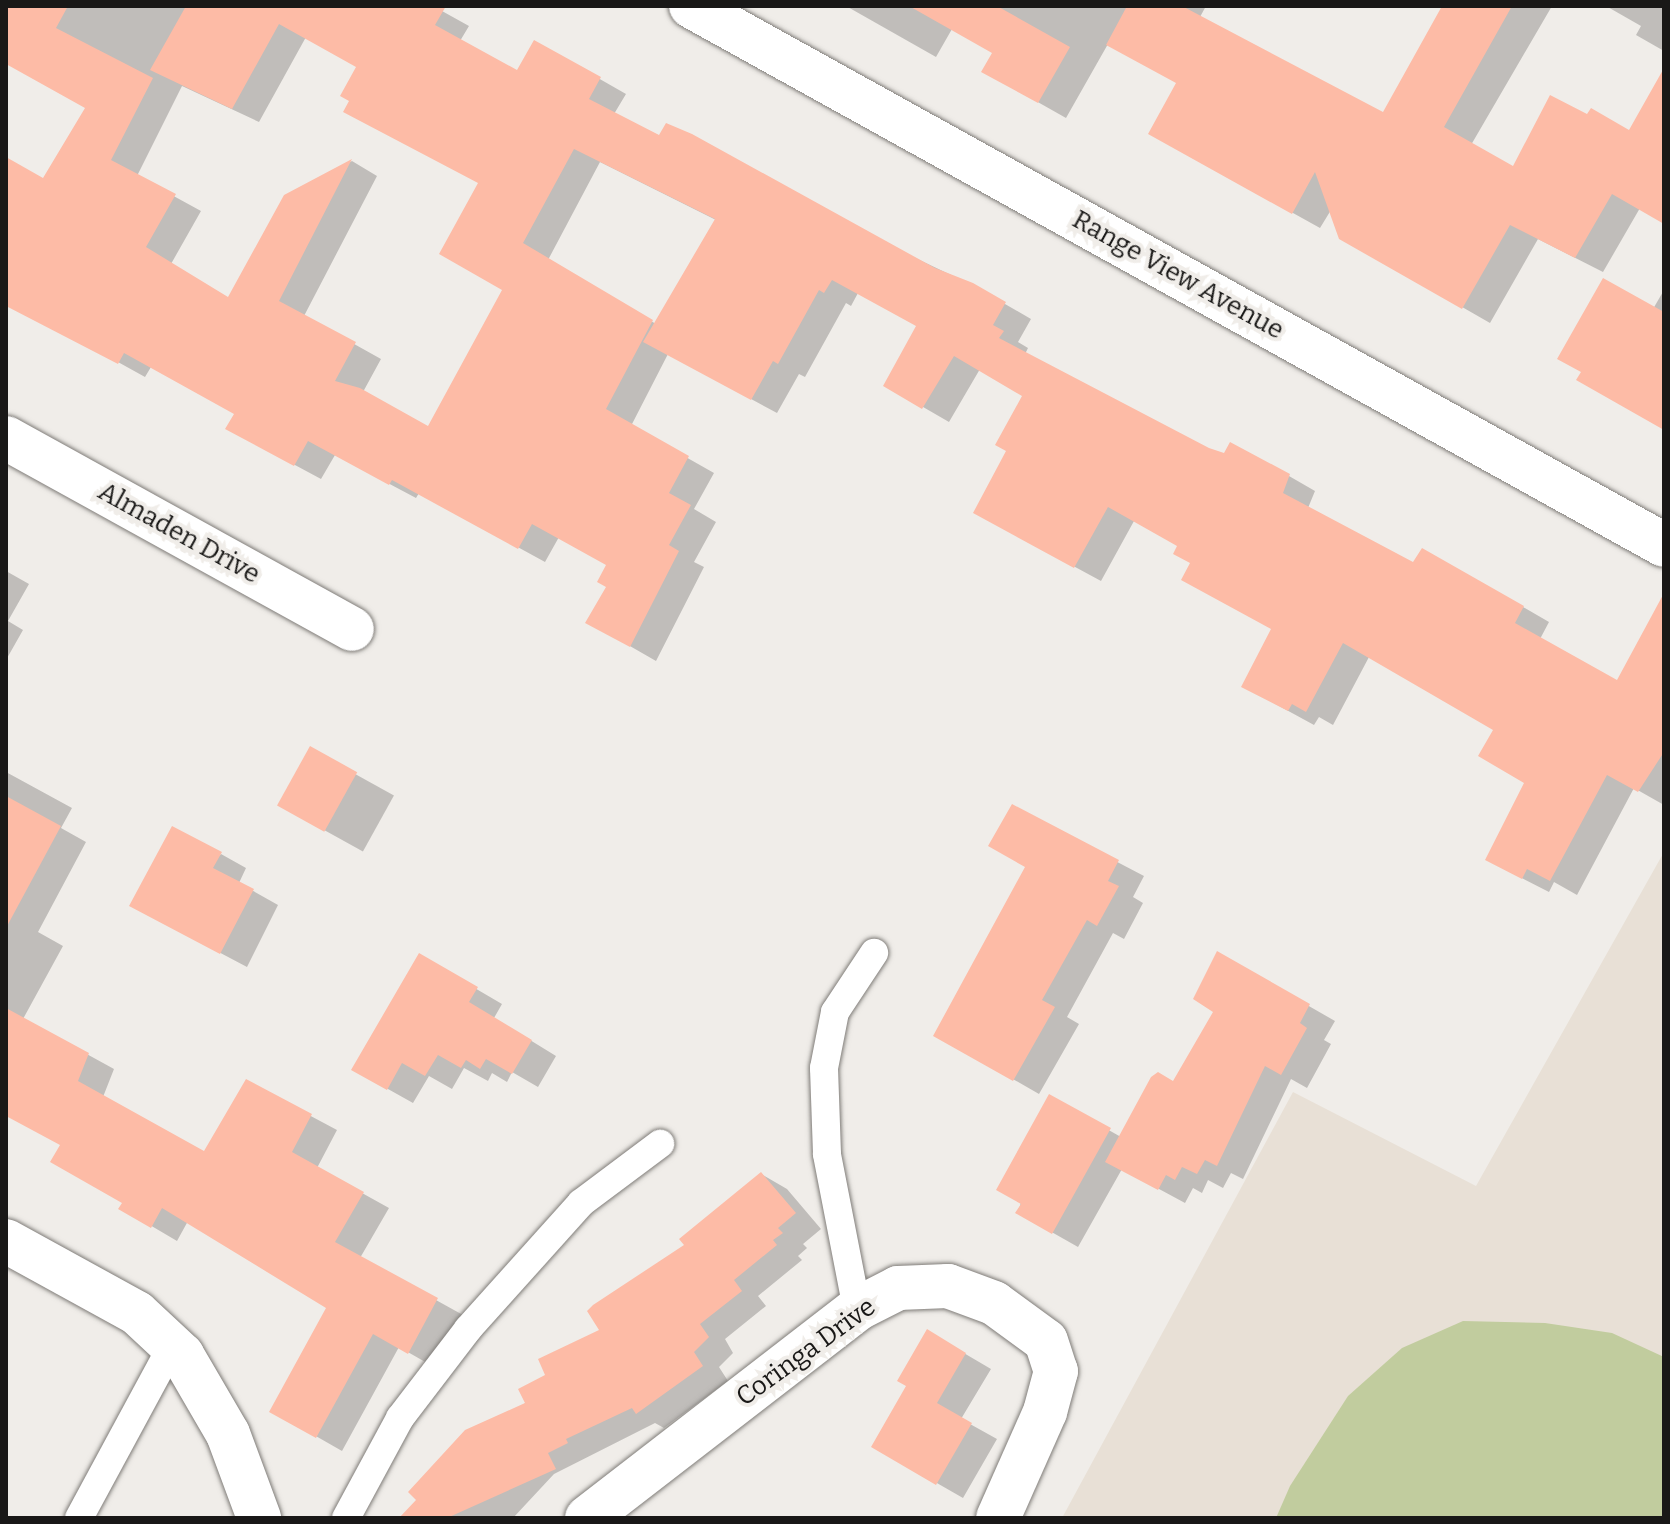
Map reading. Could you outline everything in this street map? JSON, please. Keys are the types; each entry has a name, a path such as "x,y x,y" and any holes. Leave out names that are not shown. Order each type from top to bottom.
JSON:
{"street":[{"name":"Range View Avenue","path":"716,12 1664,545"},
{"name":"Almaden Drive","path":"6,438 352,629"},
{"path":"6,1241 137,1313 172,1346 228,1434 259,1518"},
{"name":"Coringa Drive","path":"587,1518 857,1309 898,1288 948,1286 994,1303 1046,1341 1056,1371 1049,1398 998,1518"}],"lane":[{"path":"857,1309 827,1154 824,1068 835,1012 874,953"},
{"path":"346,1518 400,1418 468,1329 581,1203 660,1144"},
{"path":"79,1518 172,1346"}],"shaded area":[{"path":"1664,852 1664,1518 1062,1518 1293,1092 1476,1186"}],"green space":[{"path":"1463,1321 1545,1323 1612,1333 1664,1357 1664,1518 1276,1518 1290,1486 1348,1396 1402,1348"}],"building":[{"path":"6,6 68,6 56,28 153,78 111,160 176,194 146,247 228,297 284,195 352,159 279,301 356,342 335,381 360,388 428,426 502,290 439,254 478,183 343,112 349,101 340,96 356,67 279,24 232,109 150,70 186,6 446,6 435,25 517,70 534,40 601,77 589,99 659,135 666,123 692,134 935,268 973,283 1006,302 993,325 1004,331 999,338 1209,448 1224,453 1230,442 1290,474 1283,493 1413,562 1422,548 1524,606 1515,623 1617,680 1664,593 1664,752 1638,792 1607,775 1550,881 1527,869 1522,879 1485,860 1524,783 1478,756 1493,730 1343,643 1306,712 1292,704 1288,711 1241,687 1271,629 1181,580 1190,563 1173,554 1177,546 1108,507 1074,568 973,513 1006,451 995,445 1022,396 954,356 922,409 883,386 916,326 832,280 824,293 819,290 778,364 773,361 751,400 643,342 715,219 574,149 523,243 653,320 606,409 689,456 669,493 691,505 669,545 679,551 630,647 585,623 606,587 597,582 606,565 532,524 518,549 392,480 389,485 308,441 294,466 225,429 234,414 124,353 118,364 6,306 6,157 43,178 85,108 6,64"},
{"path":"909,6 997,6 1070,47 1038,103 981,72 992,53"},
{"path":"1127,6 1182,6 1383,112 1442,6 1512,6 1444,127 1513,166 1550,95 1587,114 1591,108 1629,130 1664,68 1664,224 1612,194 1575,258 1510,225 1462,309 1339,239 1315,172 1292,214 1148,134 1176,83 1106,45"},
{"path":"1603,278 1664,312 1664,430 1576,380 1581,372 1557,359"},
{"path":"310,746 357,772 324,832 277,805"},
{"path":"6,796 61,826 6,928"},
{"path":"1012,804 1119,860 1108,881 1119,886 1097,926 1087,920 1042,1000 1055,1007 1013,1081 933,1036 1025,867 988,846"},
{"path":"172,826 222,852 213,868 254,889 220,954 129,906"},
{"path":"1217,951 1310,1004 1300,1023 1307,1028 1281,1075 1265,1066 1217,1166 1205,1160 1197,1174 1182,1167 1175,1180 1166,1175 1158,1190 1105,1162 1151,1077 1158,1072 1173,1081 1213,1012 1193,999"},
{"path":"419,953 478,987 469,1002 532,1040 512,1074 486,1059 480,1069 466,1060 461,1068 438,1055 425,1076 402,1063 387,1090 351,1070"},
{"path":"6,1008 89,1053 78,1081 204,1151 246,1079 312,1114 292,1152 364,1192 335,1242 438,1298 408,1354 373,1334 316,1438 269,1412 326,1308 162,1208 151,1228 118,1209 122,1203 50,1162 60,1145 6,1116"},
{"path":"1049,1094 1111,1128 1052,1234 1015,1213 1021,1204 996,1190"},
{"path":"761,1172 796,1213 778,1228 783,1233 773,1240 777,1245 734,1280 742,1291 700,1324 709,1337 694,1352 703,1366 636,1414 632,1408 566,1439 568,1443 548,1453 556,1469 447,1518 399,1518 416,1500 408,1492 465,1430 525,1403 518,1389 545,1375 538,1359 599,1330 587,1311 593,1305 684,1245 679,1239"},
{"path":"927,1329 966,1353 937,1403 972,1423 936,1485 871,1447 906,1386 897,1381"}]}
